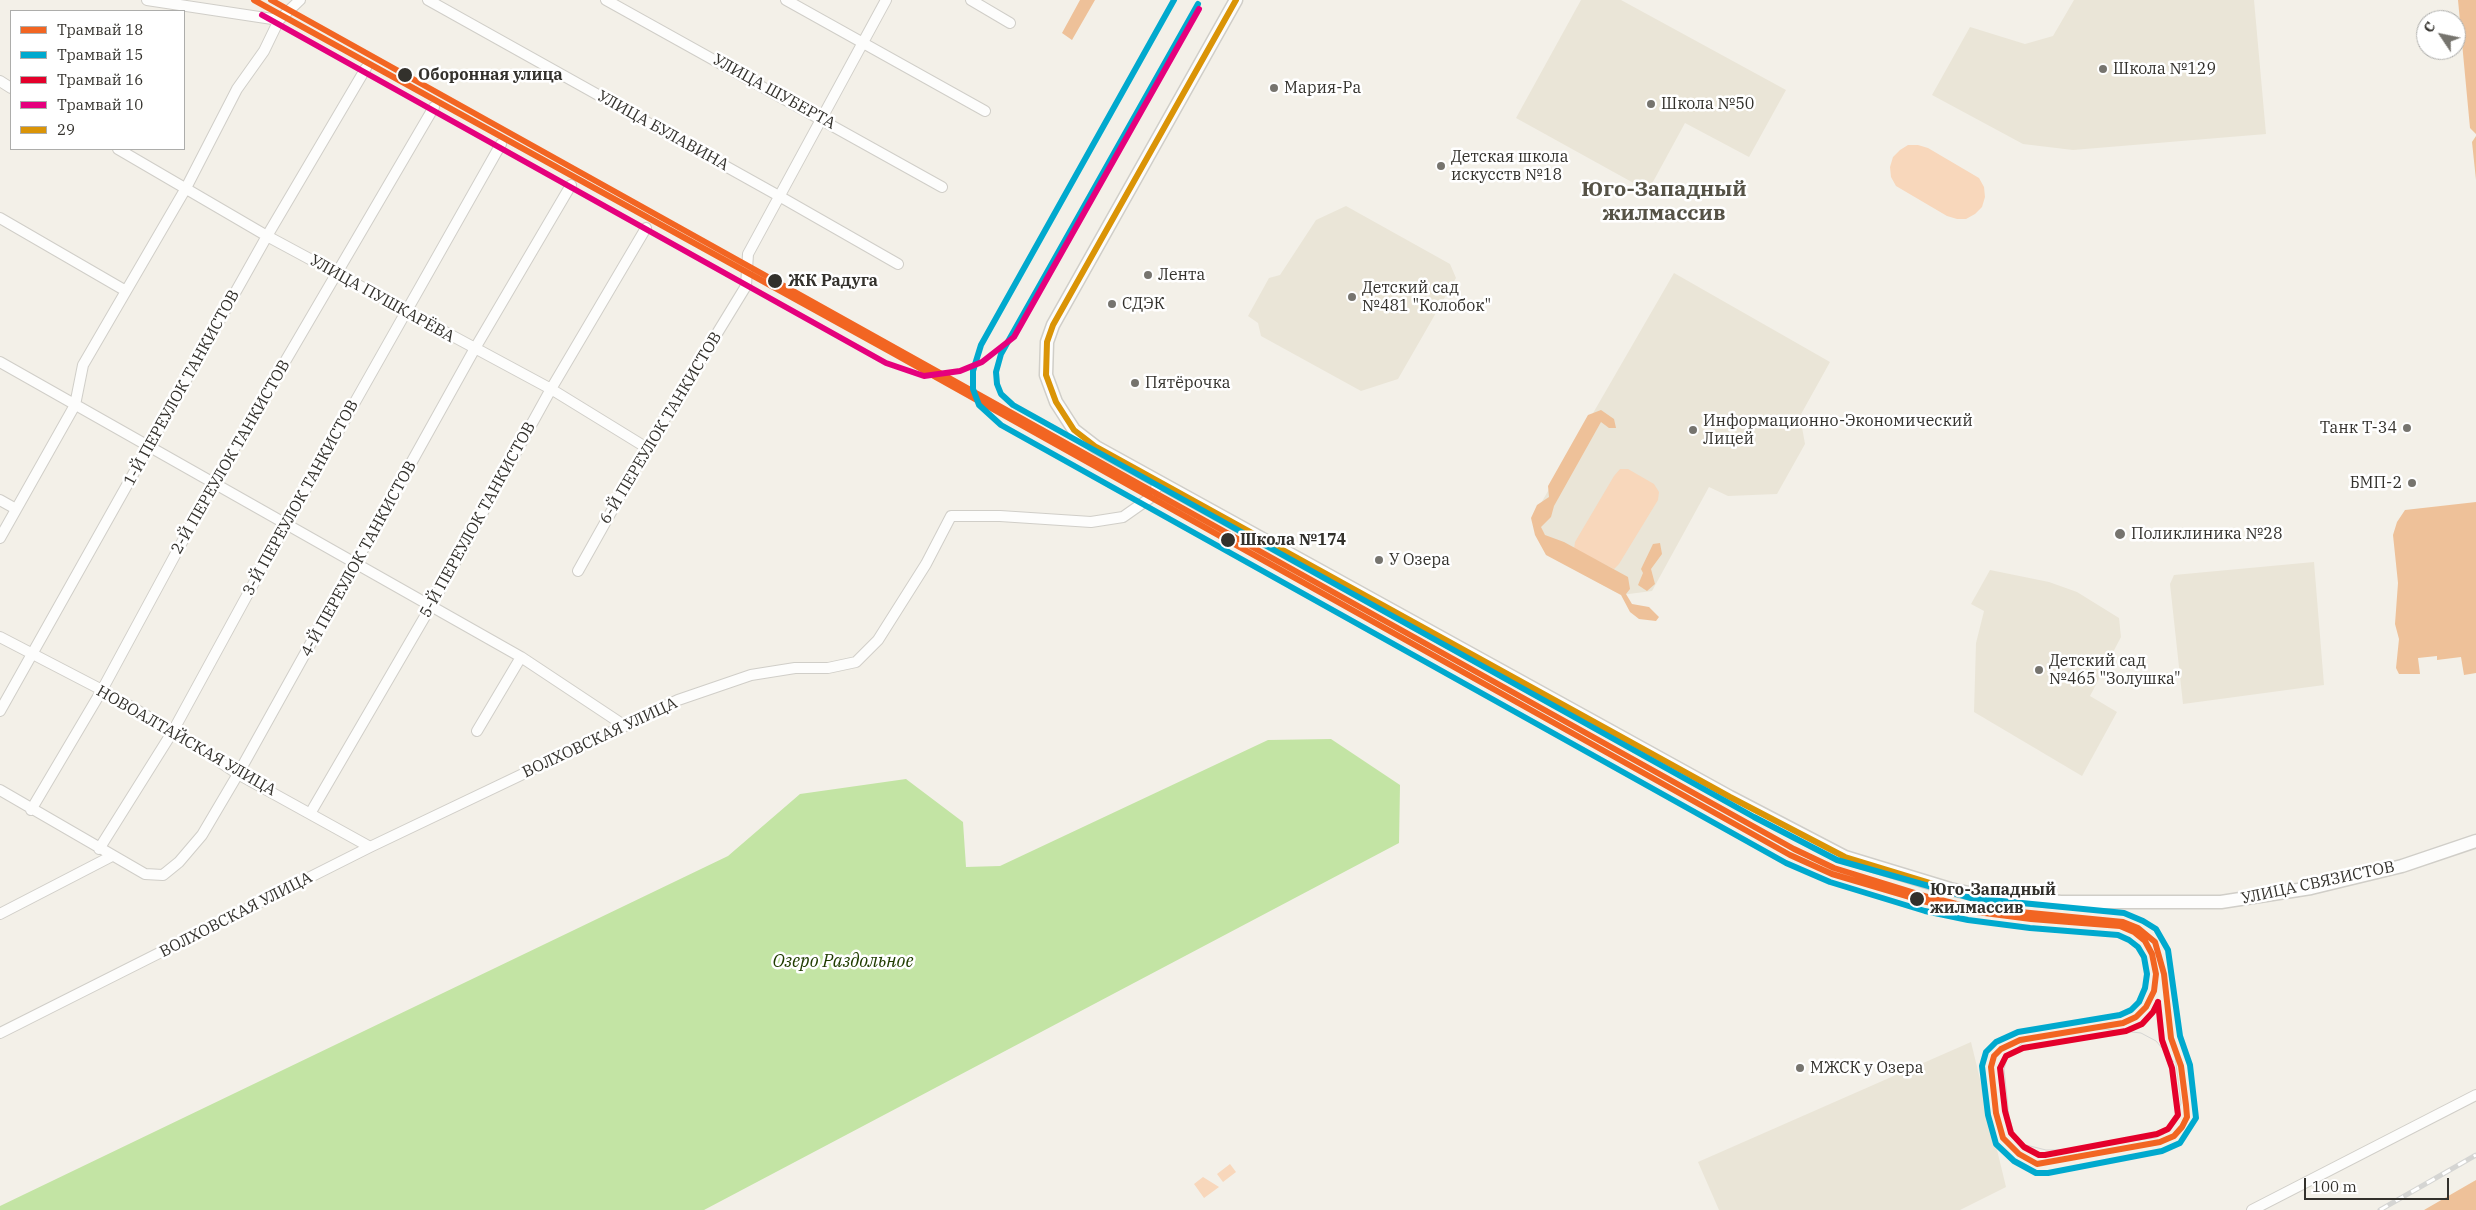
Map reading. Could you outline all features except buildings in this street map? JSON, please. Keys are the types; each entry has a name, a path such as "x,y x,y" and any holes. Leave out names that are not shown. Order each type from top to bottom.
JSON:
{"main road":[{"name":"УЛИЦА СВЯЗИСТОВ","path":"1236,0 1053,325 1047,342 1046,375 1056,402 1074,430 1096,447 1730,797 1837,853 1950,889 1978,895 2061,902 2221,902 2311,888 2402,866 2476,841"}],"street":[{"path":"147,0 279,20"},
{"path":"0,538 75,405 83,365 186,188 237,89 264,50 279,20 300,0"},
{"name":"УЛИЦА БУЛАВИНА","path":"428,0 898,264"},
{"name":"УЛИЦА ШУБЕРТА","path":"606,0 942,187"},
{"path":"786,0 985,111"},
{"path":"779,196 886,0"},
{"path":"971,0 1010,23"},
{"name":"1-Й ПЕРЕУЛОК ТАНКИСТОВ","path":"0,711 267,236 366,68"},
{"name":"2-Й ПЕРЕУЛОК ТАНКИСТОВ","path":"31,810 102,690 214,483 434,107"},
{"name":"3-Й ПЕРЕУЛОК ТАНКИСТОВ","path":"99,850 173,731 405,311 501,144"},
{"name":"УЛИЦА ПУШКАРЁВА","path":"120,150 267,236 474,350 551,389 646,448"},
{"name":"4-Й ПЕРЕУЛОК ТАНКИСТОВ","path":"0,790 99,850 145,874 163,875 179,862 202,835 238,774 474,350 571,185"},
{"name":"6-Й ПЕРЕУЛОК ТАНКИСТОВ","path":"578,571 646,448 746,286 748,254 779,196"},
{"path":"0,218 126,291"},
{"name":"5-Й ПЕРЕУЛОК ТАНКИСТОВ","path":"311,812 431,606 551,389 646,228"},
{"path":"0,362 521,657 626,726"},
{"name":"ВОЛХОВСКАЯ УЛИЦА","path":"0,1033 370,847 678,700 751,675 795,668 828,668 856,662 878,640 926,564 952,516 1000,516 1091,522 1123,517 1150,498 1160,482"},
{"path":"0,500 16,509"},
{"name":"НОВОАЛТАЙСКАЯ УЛИЦА","path":"0,637 102,690 173,731 238,774 311,812 370,847"},
{"path":"477,731 521,657"},
{"path":"0,914 112,856"},
{"path":"2252,1210 2476,1095"}],"shaded area":[{"path":"1080,0 1095,0 1072,40 1062,33"},
{"name":"Школа №50","path":"1581,0 1621,0 1786,90 1749,157 1685,123 1648,191 1516,118"},
{"name":"Школа №129","path":"2074,0 2254,0 2266,134 2073,150 2023,144 1932,95 1970,27 2025,44 2053,36"},
{"path":"2458,0 2476,0 2476,134 2470,128 2464,60 2466,60 2466,10 2459,10"},
{"path":"2476,136 2476,180 2472,142"},
{"path":"1908,145 1928,148 1979,178 1984,187 1985,197 1982,207 1966,219 1957,219 1947,216 1896,186 1891,177 1890,167 1893,157"},
{"name":"Детский сад №481 \"Колобок\"","path":"1346,206 1450,264 1456,278 1398,379 1361,391 1261,336 1258,323 1248,316 1269,278 1280,275 1316,220"},
{"name":"Информационно-Экономический Лицей","path":"1674,273 1830,362 1800,416 1805,444 1777,494 1728,496 1709,487 1652,591 1621,595 1547,555 1533,517"},
{"path":"1601,410 1614,419 1616,428 1609,428 1601,422 1554,506 1551,517 1541,527 1545,535 1564,542 1628,577 1630,589 1626,594 1632,604 1649,607 1659,617 1656,621 1639,619 1630,612 1621,595 1546,555 1535,535 1531,518 1537,505 1549,497 1548,486 1588,415"},
{"path":"1620,469 1628,469 1654,484 1659,492 1658,500 1619,564 1614,569 1574,549 1575,542"},
{"path":"2476,502 2476,673 2464,675 2461,657 2437,660 2437,656 2418,658 2420,674 2399,674 2396,668 2399,639 2395,624 2398,583 2393,535 2397,522 2405,510"},
{"path":"1660,543 1662,554 1651,569 1655,584 1647,591 1638,585 1643,573 1641,569 1653,544"},
{"name":"Детский сад №465 \"Золушка\"","path":"2314,562 2324,685 2183,704 2170,584 2174,575"},
{"name":"Детский сад №465 \"Золушка\"","path":"1990,570 2049,582 2077,592 2119,618 2121,637 2090,696 2117,712 2082,776 1974,712 1976,643 1984,611 1971,604"},
{"path":"1971,1042 2006,1187 1960,1210 1719,1210 1698,1162"},
{"path":"1230,1164 1236,1172 1223,1182 1217,1174"},
{"path":"1203,1177 1219,1187 1204,1198 1194,1184"},
{"path":"2476,1180 2476,1210 2424,1210"}],"water":[{"name":"Озеро Раздольное","path":"1331,739 1400,785 1399,843 704,1210 0,1210 0,1206 728,856 800,794 906,779 963,822 966,867 1000,866 1268,740"}],"tram line":[{"name":"18","path":"254,0 893,353 1790,855 1832,874 1927,902 1969,911 2031,919 2120,926 2134,932 2145,941 2152,954 2156,974 2154,991 2146,1007 2136,1017 2123,1023 2020,1040 2001,1049 1994,1056 1991,1067 1996,1113 2003,1138 2019,1154 2037,1164 2160,1142 2174,1136 2182,1127 2187,1117 2186,1105 2181,1066 2171,1038 2164,974 2155,942 2138,928 2123,922 1969,907 1928,897 1834,868 1794,849 271,0"},
{"name":"15","path":"1174,0 981,345 973,371 973,389 979,405 1001,425 1786,863 1830,882 1925,911 1968,920 2030,928 2118,935 2129,940 2138,947 2144,957 2147,974 2145,988 2139,1002 2131,1010 2120,1015 2018,1032 1996,1042 1986,1052 1982,1066 1988,1115 1996,1144 2014,1161 2036,1173 2048,1173 2162,1151 2180,1143 2196,1118 2190,1065 2180,1036 2168,950 2156,929 2124,913 1971,898 1837,860 1754,817 1013,405 1001,394 997,384 996,372 1001,354 1198,4"},
{"name":"10","path":"262,15 886,363 924,376 960,371 982,362 1014,337 1199,9"},
{"name":"16","path":"2158,1002 2162,1040 2172,1068 2178,1115 2168,1129 2157,1134 2045,1155 2039,1155 2024,1147 2011,1133 2005,1111 2000,1068 2006,1056 2023,1048 2126,1031 2142,1024 2153,1012 2158,1002"},
{"path":"2086,1029 2141,1033 2156,1041 2174,1062"},
{"path":"2033,1038 2022,1043 2007,1059 2004,1069 2009,1116 2014,1133 2019,1140 2026,1145 2046,1150 2155,1138 2164,1134 2176,1120 2181,1103 2174,1048"}],"railway":[{"path":"2380,1210 2476,1155"}],"transit line":[{"name":"29","path":"1236,0 1053,325 1047,342 1046,375 1056,402 1074,430 1096,447 1730,797 1845,857 1950,889"}],"place":[{"name":"Школа №129","path":"2103,69"},
{"name":"Оборонная улица","path":"405,75"},
{"name":"Мария-Ра","path":"1274,88"},
{"name":"Школа №50","path":"1651,104"},
{"name":"Детская школа искусств №18","path":"1441,166"},
{"name":"Лента","path":"1148,275"},
{"name":"ЖК Радуга","path":"775,281"},
{"name":"Детский сад №481 \"Колобок\"","path":"1352,297"},
{"name":"СДЭК","path":"1112,304"},
{"name":"Пятёрочка","path":"1135,383"},
{"name":"Танк Т-34","path":"2407,428"},
{"name":"Информационно-Экономический Лицей","path":"1693,430"},
{"name":"БМП-2","path":"2412,483"},
{"name":"Поликлиника №28","path":"2120,534"},
{"name":"Школа №174","path":"1228,540"},
{"name":"У Озера","path":"1379,560"},
{"name":"Детский сад №465 \"Золушка\"","path":"2039,670"},
{"name":"Юго-Западный жилмассив","path":"1917,899"},
{"name":"МЖСК у Озера","path":"1800,1068"}],"district":[{"name":"Юго-Западный жилмассив","path":"1664,202"}]}
